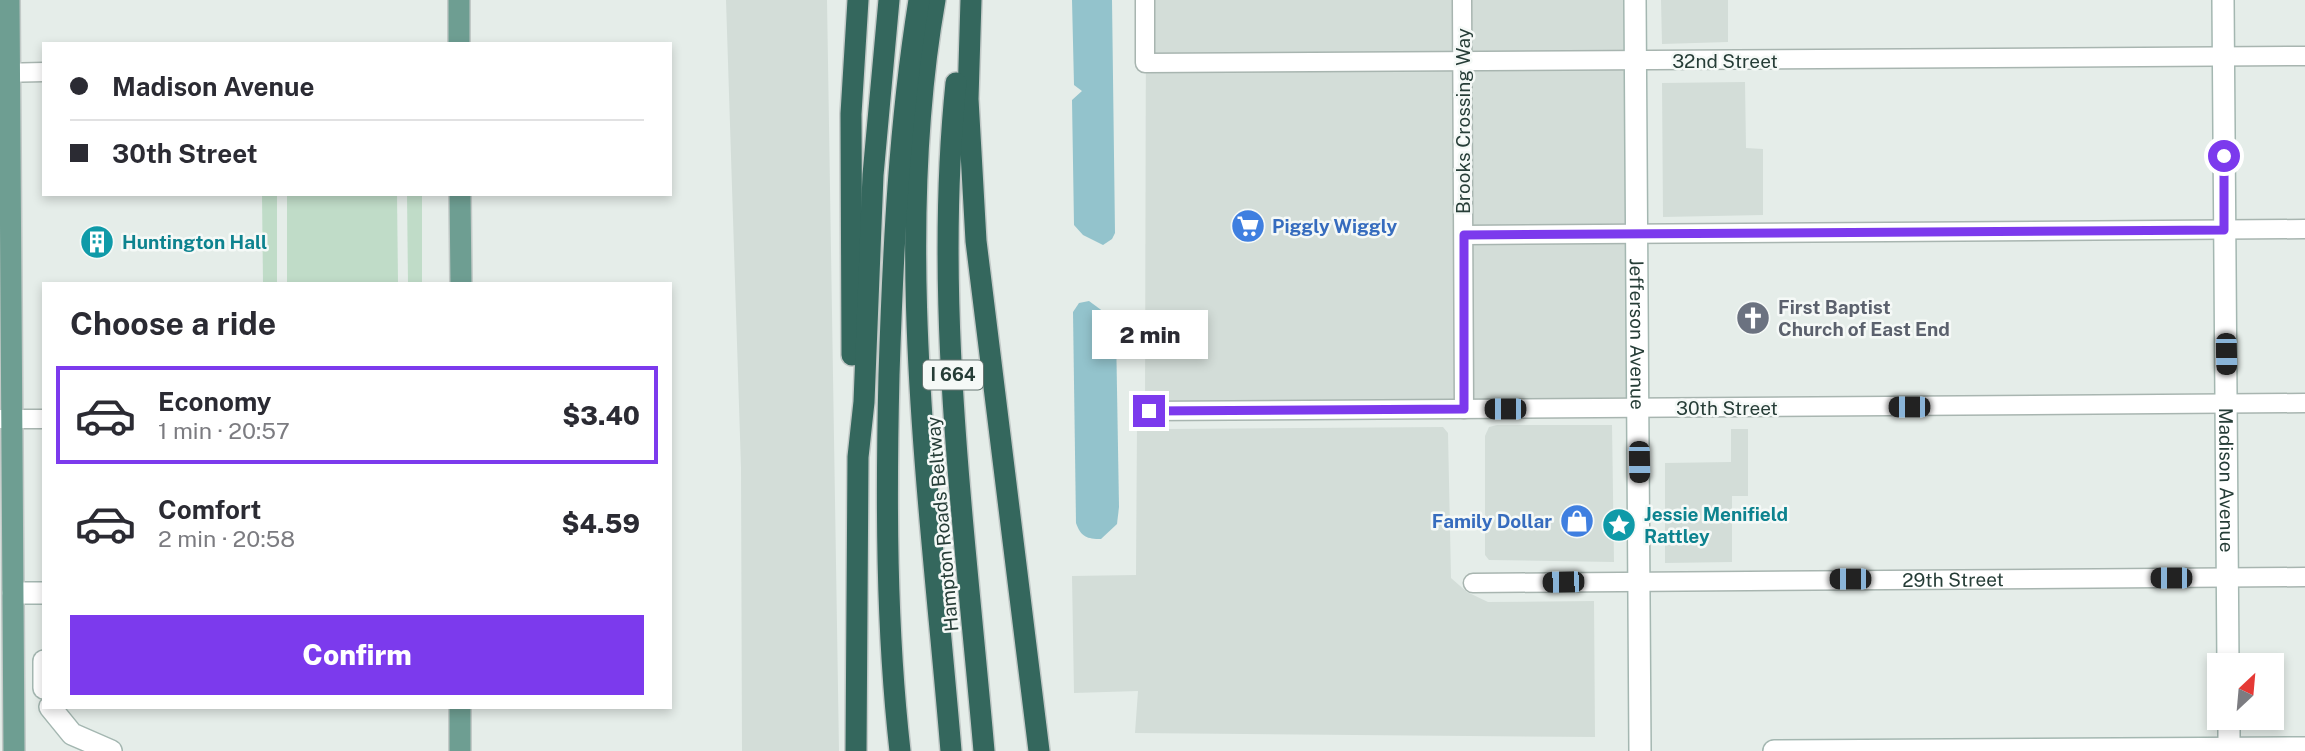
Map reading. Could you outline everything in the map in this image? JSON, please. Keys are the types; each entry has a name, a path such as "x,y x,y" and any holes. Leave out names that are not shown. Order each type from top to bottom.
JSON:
{"highway":[{"path":"856,751 858,457 853,394 851,114 858,0"},
{"path":"858,457 864,402 873,175 889,0"},
{"path":"899,747 890,605 888,426 896,209 909,59 919,0"},
{"name":"Hampton Roads Beltway","path":"935,0 919,124 915,256 925,430 951,751"},
{"path":"971,0 968,99 974,215 1036,746"},
{"name":"Hampton Roads Beltway","path":"971,0 956,85 947,258 952,357 985,751"}],"main road":[{"path":"9,0 5,73 6,593 14,751"},
{"path":"459,0 459,42"},
{"name":"Jefferson Avenue","path":"1635,0 1640,751"},
{"name":"Madison Avenue","path":"2222,0 2228,653"},
{"path":"460,196 461,282"},
{"path":"6,593 42,593"},
{"path":"52,709 72,734 111,751"},
{"path":"460,709 460,751"},
{"path":"2229,730 2229,750"},
{"path":"1774,751 2305,748"}],"street":[{"name":"32nd Street","path":"1145,0 1144,63 2305,56"},
{"name":"Brooks Crossing Way","path":"1462,0 1464,409"},
{"path":"5,73 42,72"},
{"path":"1464,235 2305,229"},
{"name":"30th Street","path":"1149,411 2305,402"},
{"path":"5,419 42,419"},
{"name":"29th Street","path":"1473,583 2305,577"}],"shaded area":[{"path":"726,0 827,0 839,751 742,751 741,468"},
{"path":"1146,0 1636,0 1638,408 1145,411"},
{"path":"1661,0 1728,0 1728,42 1662,44"},
{"path":"1745,82 1746,148 1763,149 1763,215 1663,217 1662,83"},
{"path":"1137,424 1166,429 1443,427 1448,433 1451,578 1467,592 1488,602 1594,601 1595,737 1135,733 1138,691 1074,693 1072,576 1136,575"},
{"path":"1612,425 1614,562 1489,560 1485,555 1485,436 1489,427"},
{"path":"1731,429 1748,429 1748,496 1732,496 1732,562 1665,563 1665,463 1731,462"}],"green space":[{"path":"262,196 277,196 277,282 263,282"},
{"path":"287,196 397,196 398,282 287,282"},
{"path":"407,196 422,196 422,282 408,282"}],"water":[{"path":"1072,0 1112,0 1115,233 1112,239 1103,245 1083,235 1074,225 1072,100 1082,91 1074,85"},
{"path":"1089,301 1108,315 1116,331 1119,507 1117,524 1101,539 1085,536 1076,523 1073,312 1079,303"}],"place":[{"name":"Piggly Wiggly","path":"1248,226"},
{"name":"Huntington Hall","path":"97,242"},
{"name":"First Baptist Church of East End","path":"1753,318"},
{"name":"Family Dollar","path":"1577,521"},
{"name":"Jessie Menifield Rattley","path":"1619,525"}],"route":[{"path":"1149,411 1464,409 1464,235 2224,230 2224,156"}]}
